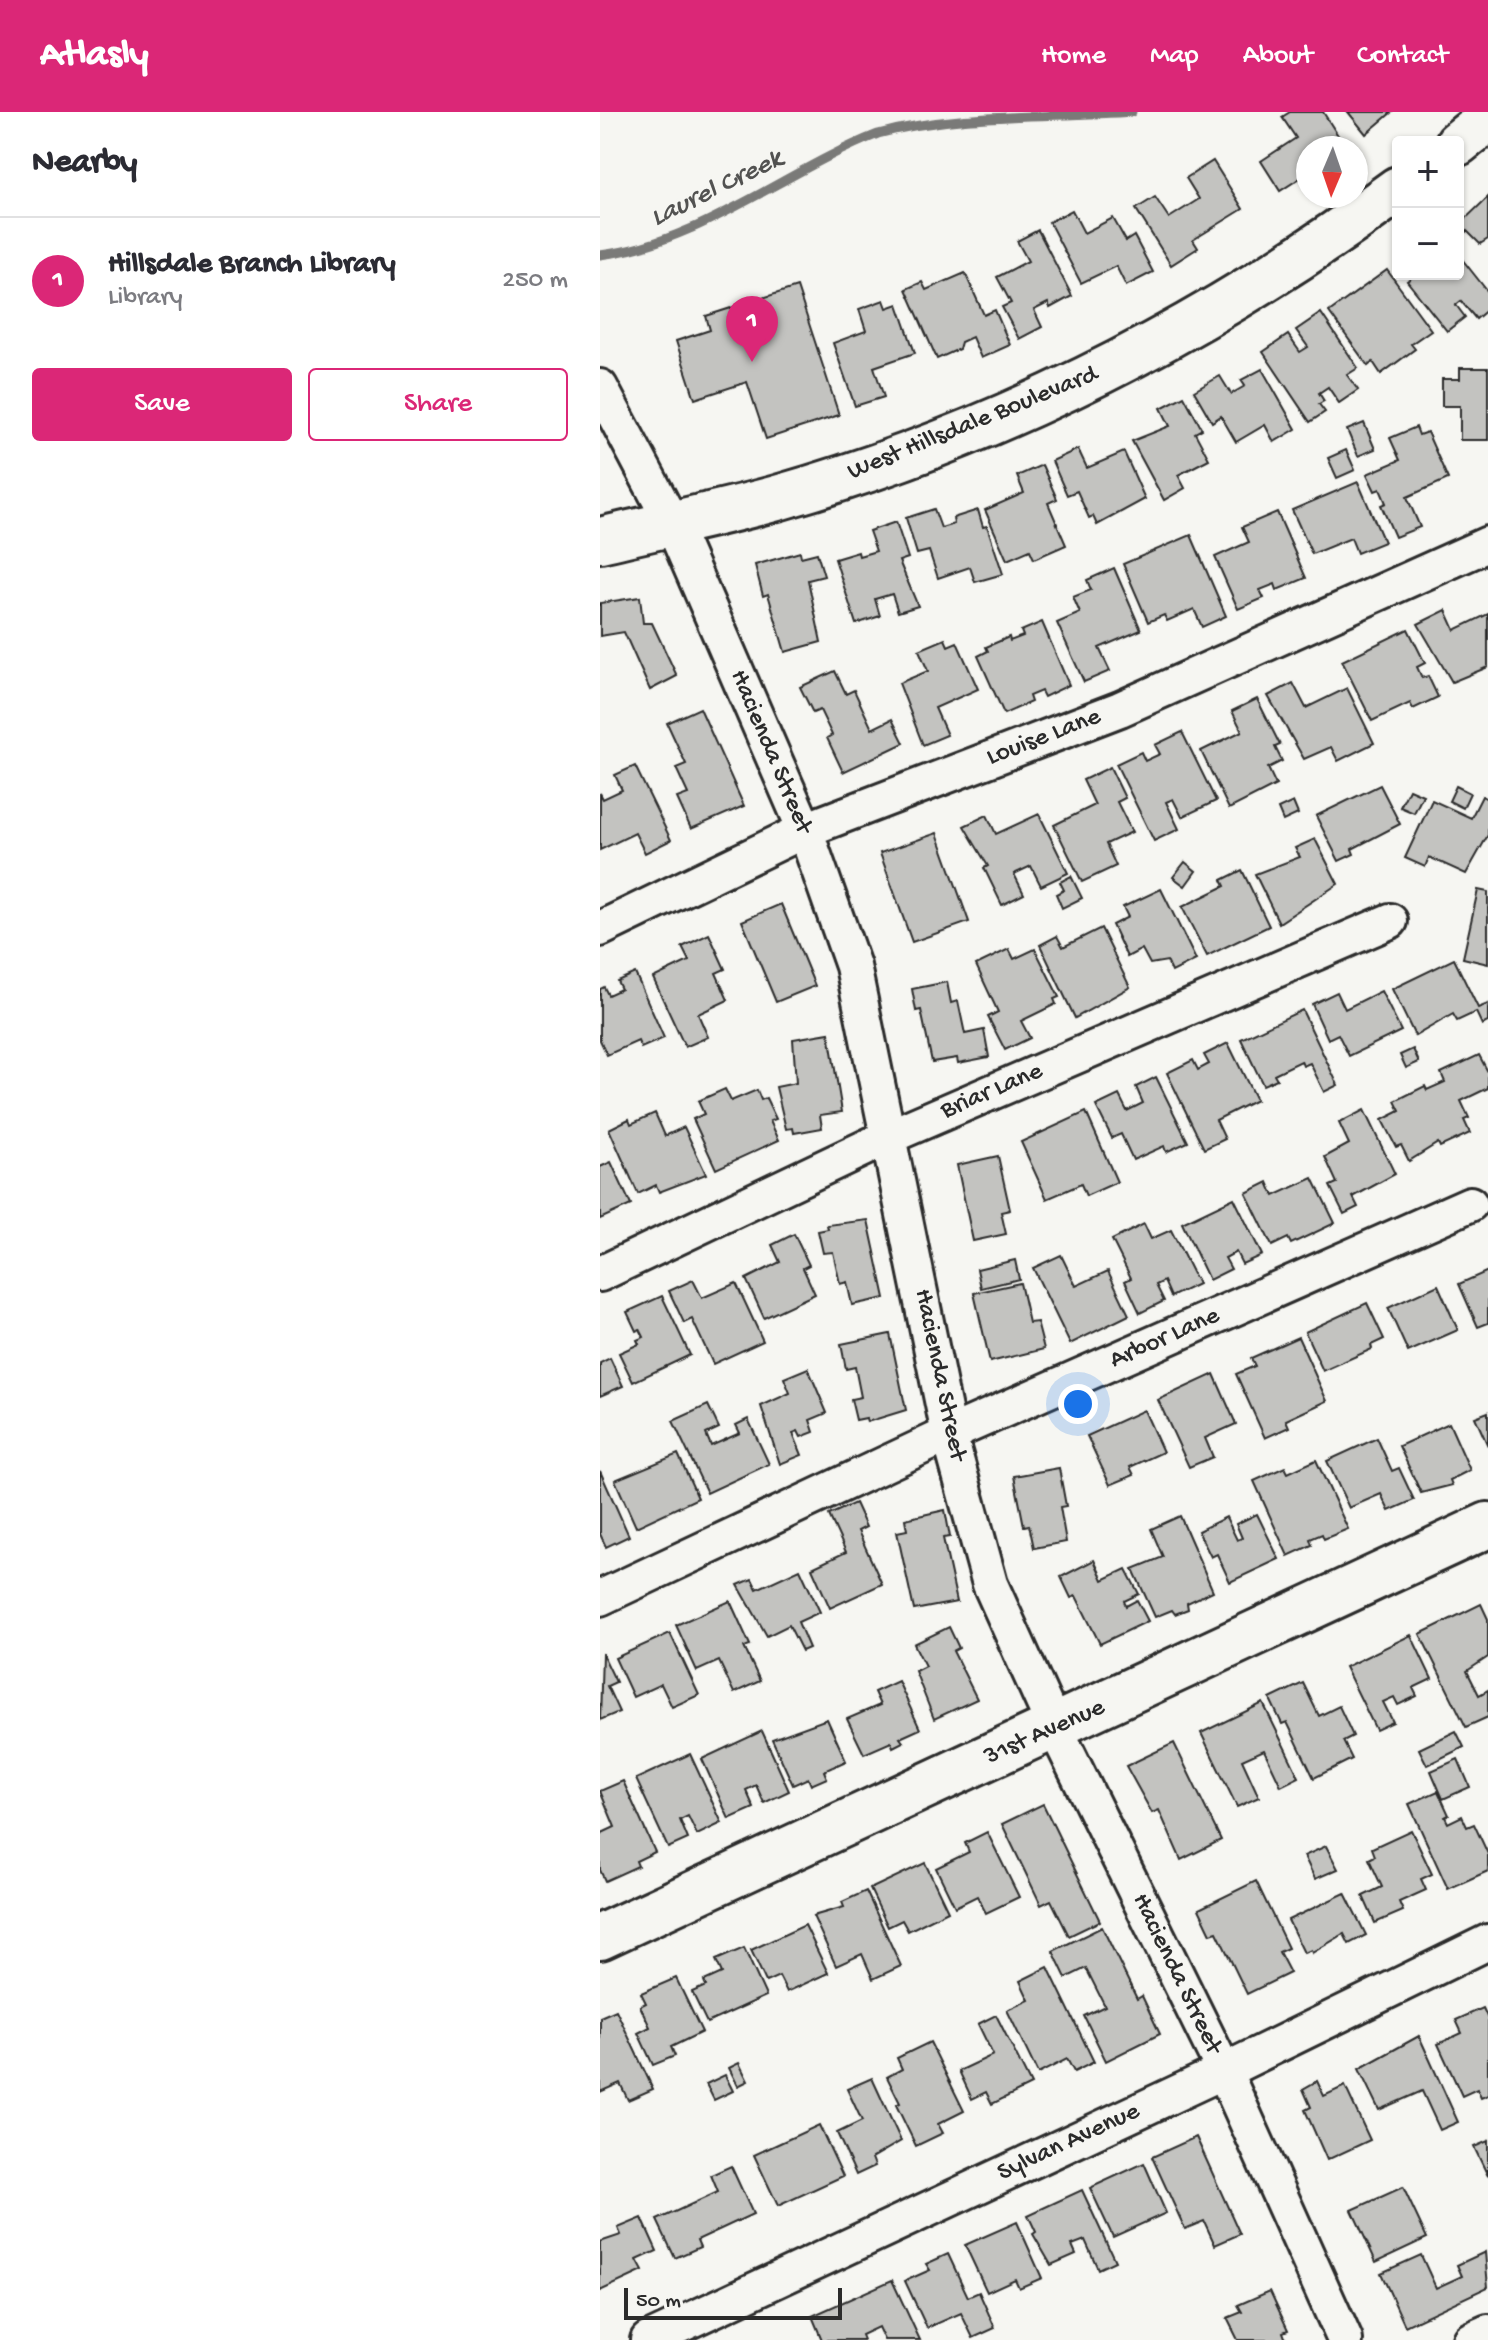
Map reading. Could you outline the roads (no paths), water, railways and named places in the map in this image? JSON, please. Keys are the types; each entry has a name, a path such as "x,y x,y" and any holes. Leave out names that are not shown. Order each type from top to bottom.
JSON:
{"street":[{"path":"1464,138 1488,119"},
{"name":"West Hillsdale Boulevard","path":"600,540 774,499 851,474 962,434 1098,375 1285,267 1392,193"},
{"name":"Hacienda Street","path":"600,387 672,523 805,830 853,966 949,1434 990,1584 1055,1728 1224,2071 1345,2340"},
{"name":"Louise Lane","path":"600,929 805,830 1120,709 1488,544"},
{"name":"Briar Lane","path":"600,1274 890,1136 1390,921"},
{"name":"Arbor Lane","path":"600,1598 949,1434 1470,1204"},
{"name":"31st Avenue","path":"600,1937 1488,1525"},
{"name":"Sylvan Avenue","path":"648,2340 1224,2071 1488,1942"},
{"path":"1470,2340 1488,2332"}],"waterway":[{"name":"Laurel Creek","path":"600,255 672,237 878,134 971,119 1132,112"}],"place":[{"name":"Hillsdale Branch Library","path":"752,362"}]}
